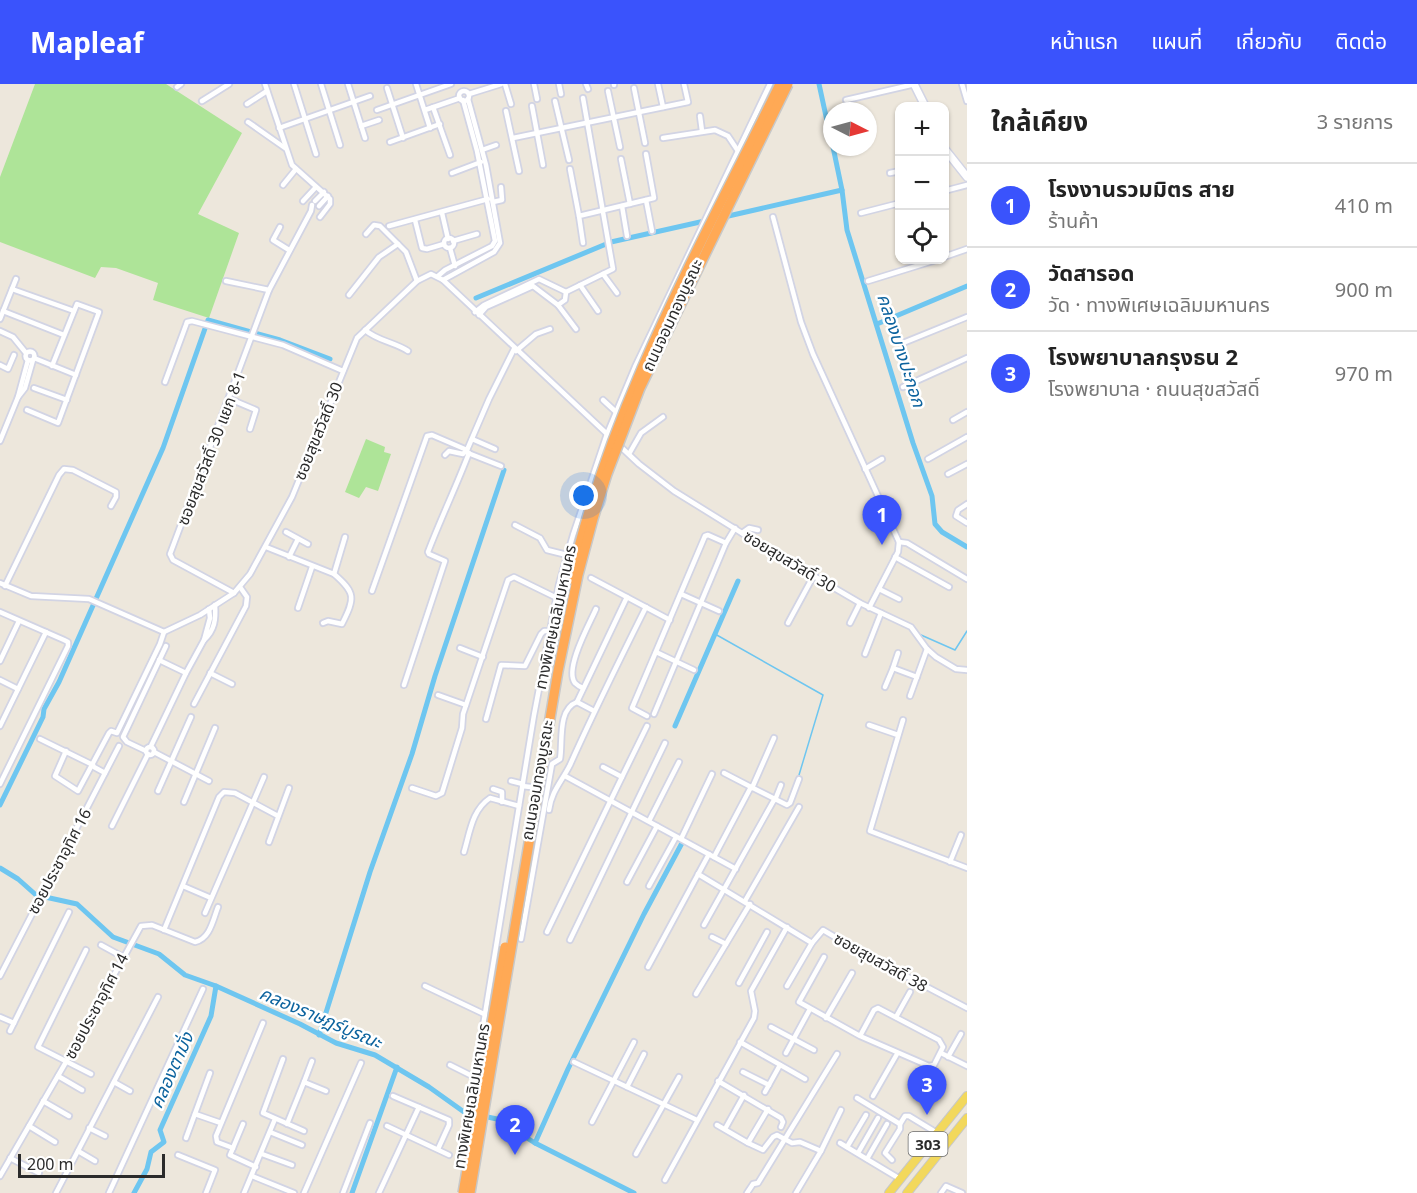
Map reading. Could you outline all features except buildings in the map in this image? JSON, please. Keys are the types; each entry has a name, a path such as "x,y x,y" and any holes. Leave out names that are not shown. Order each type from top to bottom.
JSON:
{"highway":[{"name":"ทางพิเศษเฉลิมมหานคร","path":"467,1193 553,667 577,552 616,431 649,352 784,84"}],"main road":[{"name":"303","path":"889,1193 967,1096"},
{"name":"303","path":"907,1193 967,1118"},
{"path":"918,1157 930,1165"}],"street":[{"path":"202,101 229,84"},
{"path":"265,84 292,165 326,194 330,204 320,217"},
{"path":"294,84 315,154"},
{"path":"321,84 340,145"},
{"path":"348,84 365,138"},
{"path":"416,84 430,128"},
{"path":"424,110 503,84 511,104"},
{"path":"534,84 537,99"},
{"path":"559,84 561,94"},
{"path":"658,84 663,107"},
{"path":"513,138 688,102 684,84"},
{"path":"450,1065 474,1079 534,715 567,555 589,483 616,412 667,299 770,84"},
{"name":"ถนนจอมทองบูรณะ","path":"467,1193 556,669 586,533 616,442 649,362 784,84"},
{"path":"846,100 914,84 923,102"},
{"path":"962,84 967,101"},
{"path":"377,110 448,85"},
{"path":"387,88 403,138"},
{"path":"634,88 645,143"},
{"path":"247,104 267,91"},
{"path":"608,91 620,147"},
{"path":"279,128 370,96"},
{"path":"465,98 482,150 482,162"},
{"path":"443,280 494,252 498,248 500,238 465,98"},
{"path":"566,292 614,268 583,98"},
{"path":"555,101 569,160"},
{"path":"434,106 450,155"},
{"path":"532,106 543,165"},
{"path":"506,111 519,171"},
{"path":"700,116 702,130"},
{"path":"361,126 379,120"},
{"path":"248,122 286,149"},
{"path":"390,142 440,124"},
{"path":"663,138 709,129 721,131 728,136 738,152"},
{"path":"482,150 496,145"},
{"path":"579,216 654,198 646,154"},
{"path":"621,159 630,204"},
{"path":"949,159 965,172"},
{"path":"452,173 482,162"},
{"path":"570,169 583,243"},
{"path":"283,185 296,170"},
{"path":"891,173 895,172"},
{"path":"949,190 967,185"},
{"path":"303,201 316,187"},
{"path":"389,226 491,200 502,200 501,187"},
{"name":"ซอยสุขสวัสดิ์ 30 แยก 8-1","path":"234,593 172,560 170,554 269,290 314,207 326,194"},
{"path":"491,200 494,244 455,264 438,276 607,434"},
{"path":"646,200 652,231"},
{"path":"861,213 895,204"},
{"path":"622,206 627,236"},
{"path":"442,213 453,246 450,248"},
{"path":"773,217 801,322 819,368 899,542 898,552 869,608"},
{"path":"415,220 422,248 427,249 444,244 445,240 477,234"},
{"path":"366,234 374,225 378,225 409,258 417,281"},
{"path":"280,227 273,240 289,250"},
{"path":"349,295 379,257 398,244"},
{"path":"444,244 450,248 458,271"},
{"path":"949,256 967,249"},
{"path":"868,281 923,264"},
{"name":"ซอยสุขสวัสดิ์ 30","path":"164,632 175,629 209,609 240,587 266,547 292,497 357,338 417,281 429,274 438,276"},
{"path":"603,274 617,293"},
{"path":"0,318 16,279"},
{"path":"477,313 484,305 539,279 566,292"},
{"path":"226,281 269,290"},
{"path":"580,285 598,311"},
{"path":"477,313 533,286 558,305 576,329"},
{"path":"12,289 74,311"},
{"path":"558,305 565,300 566,292"},
{"path":"27,410 58,423 99,312 77,304 52,366"},
{"path":"3,311 64,335"},
{"path":"903,343 967,317"},
{"path":"165,382 187,322 192,321 254,334 343,371"},
{"path":"404,686 444,561 428,552 445,508 450,501 472,439 489,399 515,350 536,334 550,329"},
{"path":"365,330 373,336 399,345 408,351"},
{"path":"0,331 14,338 27,353 33,353 26,386 18,397 0,441"},
{"path":"0,365 8,369 14,355"},
{"path":"903,387 967,358"},
{"path":"31,360 76,375"},
{"path":"34,388 67,400"},
{"path":"230,399 256,410 250,429"},
{"path":"603,400 616,412"},
{"path":"953,420 967,412"},
{"path":"629,454 641,433 663,417"},
{"name":"ซอยสุขสวัสดิ์ 30","path":"607,434 674,491 860,603 911,627 936,657 956,669 967,670"},
{"path":"372,591 427,436 432,435 501,466"},
{"path":"928,459 967,436"},
{"path":"472,439 495,449"},
{"path":"445,455 449,451 461,454 467,452"},
{"path":"865,469 882,459"},
{"path":"948,474 967,464"},
{"path":"66,751 55,776 76,790 80,790 109,733 111,731 117,733 164,632 89,599 31,596 3,585 64,469 73,470 116,492 116,498 111,506"},
{"path":"967,504 958,510 956,516 967,523"},
{"path":"514,525 540,538 547,550 567,555"},
{"path":"654,714 726,543 735,528"},
{"path":"742,533 749,528 758,530"},
{"path":"286,532 308,544"},
{"path":"647,716 632,708 705,536 708,535 726,543"},
{"path":"334,574 345,537"},
{"path":"289,557 298,539"},
{"path":"899,542 907,543 967,579"},
{"path":"266,547 334,574 350,590 351,600 342,624 328,621 323,623"},
{"path":"895,557 949,587"},
{"path":"298,608 312,567"},
{"path":"788,623 814,575"},
{"path":"412,788 436,796 442,793 462,728 466,705 508,580 511,578 557,598"},
{"path":"591,578 670,620"},
{"path":"194,704 246,606 247,597 240,587"},
{"path":"879,589 899,599"},
{"path":"681,594 719,611"},
{"path":"520,939 552,764 560,759 563,741 560,732 561,724 571,704 576,702 627,597"},
{"path":"850,623 860,603"},
{"path":"204,640 210,634 214,623 215,605"},
{"path":"549,810 553,793 565,776 594,711 646,607"},
{"path":"112,826 147,752 147,747 151,746 204,640 210,618 209,609"},
{"path":"583,688 574,683 572,673 574,659 596,609"},
{"path":"0,612 68,642 0,784"},
{"path":"865,654 881,613"},
{"path":"0,661 19,621"},
{"path":"486,719 501,665 525,666 541,634 551,631"},
{"path":"0,726 46,632"},
{"path":"154,752 151,755 127,742 123,737 166,646"},
{"path":"460,648 483,657"},
{"path":"910,696 927,649"},
{"path":"656,652 694,670"},
{"path":"885,687 898,653"},
{"path":"159,660 186,673"},
{"path":"893,668 917,677"},
{"path":"210,673 232,684"},
{"path":"0,680 18,689"},
{"path":"438,695 466,705"},
{"path":"576,702 594,711"},
{"path":"0,709 7,712"},
{"path":"158,791 191,717"},
{"path":"903,720 870,831 967,868"},
{"path":"869,725 898,735"},
{"path":"547,932 646,726"},
{"path":"184,802 215,728"},
{"path":"648,967 698,874 751,788 774,738"},
{"path":"40,739 105,773"},
{"path":"570,940 665,743"},
{"name":"ซอยประชาอุทิศ 16","path":"0,976 119,746"},
{"path":"151,746 154,752 209,781"},
{"path":"649,821 679,762"},
{"path":"603,767 622,777"},
{"path":"724,773 774,800 789,805 799,779"},
{"path":"649,886 681,839 712,774"},
{"path":"565,776 736,869"},
{"path":"205,913 264,777"},
{"path":"511,781 548,789"},
{"path":"704,925 782,785"},
{"path":"268,842 289,788"},
{"path":"493,789 502,792 502,802"},
{"path":"164,930 219,797 224,792 229,791 278,816"},
{"path":"464,852 476,813 488,798 519,806"},
{"path":"696,994 726,944 799,807"},
{"path":"627,882 657,826"},
{"path":"950,862 961,835"},
{"path":"698,874 812,943"},
{"path":"183,886 212,898"},
{"name":"ซอยประชาอุทิศ 14","path":"0,1176 141,926 145,924 200,942 206,936 219,907"},
{"path":"10,1031 69,912"},
{"path":"665,1180 756,1014 750,994 787,927"},
{"name":"ซอยสุขสวัสดิ์ 38","path":"787,986 812,943 823,930 967,1008"},
{"path":"739,983 767,932"},
{"path":"712,938 726,944"},
{"path":"101,945 123,957"},
{"path":"86,950 38,1047 92,1074"},
{"path":"824,957 799,1002 826,1018 860,1036 897,1054 902,1053 932,1066 943,1047 939,1040 876,1008 860,1036"},
{"path":"750,964 762,971"},
{"path":"826,1018 852,973"},
{"path":"425,986 484,1014"},
{"path":"110,1193 203,989"},
{"path":"896,1017 910,992"},
{"path":"56,1193 158,997"},
{"path":"786,1053 810,1009"},
{"path":"0,1017 14,1023"},
{"path":"233,1148 215,1139 263,1023"},
{"path":"771,1027 814,1050"},
{"path":"948,1057 961,1034"},
{"path":"740,1041 805,1079"},
{"path":"592,1122 634,1042"},
{"path":"941,1053 967,1066"},
{"path":"627,1087 644,1054"},
{"path":"747,1193 753,1184 758,1183 837,1054"},
{"path":"873,1096 897,1054"},
{"path":"283,1059 262,1110 265,1115 304,1131"},
{"path":"287,1124 312,1061"},
{"path":"477,1061 488,1066"},
{"path":"574,1062 697,1120"},
{"path":"304,1193 361,1063"},
{"path":"765,1092 780,1065"},
{"path":"743,1072 769,1085"},
{"path":"186,1138 210,1073"},
{"path":"58,1076 82,1090"},
{"path":"636,1154 679,1077"},
{"path":"718,1081 768,1109 783,1120 781,1127"},
{"path":"114,1082 130,1091"},
{"path":"304,1082 326,1091"},
{"path":"724,1129 744,1095"},
{"path":"393,1096 450,1122 438,1149"},
{"path":"857,1098 900,1124"},
{"path":"43,1101 69,1116"},
{"path":"379,1193 419,1107"},
{"path":"748,1143 768,1109"},
{"path":"796,1193 841,1110"},
{"path":"195,1114 221,1123"},
{"path":"848,1148 866,1115"},
{"path":"892,1160 885,1153 905,1116 909,1116 937,1133"},
{"path":"858,1154 878,1118"},
{"path":"244,1193 275,1119"},
{"path":"343,1193 370,1123"},
{"path":"243,1124 231,1157 256,1167"},
{"path":"867,1159 887,1124"},
{"path":"717,1125 763,1150 775,1136 795,1144 800,1142 820,1151"},
{"path":"29,1126 55,1142"},
{"path":"387,1126 449,1155"},
{"path":"89,1128 105,1136"},
{"path":"270,1132 302,1145"},
{"path":"840,1143 900,1179"},
{"path":"78,1151 95,1161"},
{"path":"262,1154 292,1165"},
{"path":"178,1155 215,1170 206,1193"},
{"path":"10,1158 39,1173"},
{"path":"252,1176 294,1193"},
{"path":"274,1193 278,1186"},
{"path":"941,1193 946,1186 962,1193"}],"green space":[{"path":"35,84 166,84 242,133 198,214 239,233 209,318 153,300 158,283 116,268 101,267 95,278 0,242 0,177"},
{"path":"366,439 385,447 384,452 391,454 378,491 366,487 359,498 345,492"}],"waterway":[{"name":"คลองบางปะกอก","path":"819,84 823,102"},
{"name":"คลองบางปะกอก","path":"835,156 847,230 913,443 932,496 935,524 942,532 967,547"},
{"path":"724,217 842,190"},
{"path":"476,298 611,242 709,220"},
{"path":"877,324 967,286"},
{"path":"0,805 43,717 44,709 59,682 163,448 208,320 280,340 330,359"},
{"path":"319,1035 370,872 412,754 435,676 504,470"},
{"path":"675,726 738,581"},
{"path":"921,635 955,650 967,631"},
{"path":"715,634 823,695 799,775"},
{"path":"535,1143 568,1069 644,914 682,843"},
{"name":"คลองราษฎร์บูรณะ","path":"0,868 18,879 36,895 77,904 113,937 159,954 185,975 216,986 336,1043 375,1055 429,1087 464,1112 497,1119 535,1143 634,1193"},
{"name":"คลองตามั่ง","path":"134,1193 147,1169 151,1152 164,1142 160,1130 211,1016 216,986"},
{"path":"352,1193 397,1067"}],"place":[{"name":"โรงงานรวมมิตร สาย","path":"882,545"},
{"name":"โรงพยาบาลกรุงธน 2","path":"927,1115"},
{"name":"วัดสารอด","path":"515,1155"}]}
